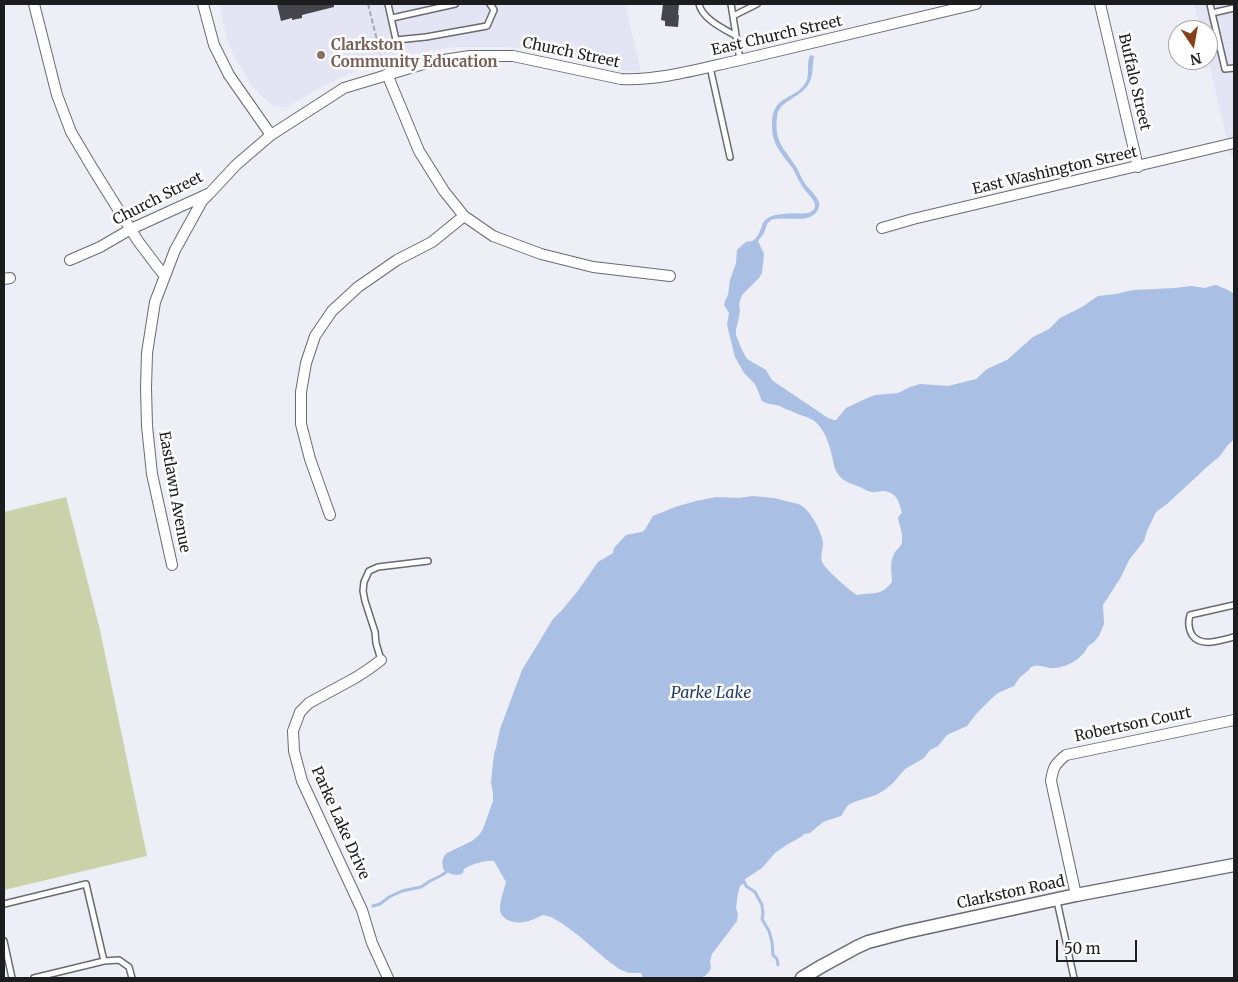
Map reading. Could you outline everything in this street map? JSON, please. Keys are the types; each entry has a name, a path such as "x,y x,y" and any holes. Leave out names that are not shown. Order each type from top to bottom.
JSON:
{"street":[{"path":"34,4 57,95 71,132 131,229 165,276"},
{"path":"203,4 214,45 229,75 271,135"},
{"name":"East Church Street","path":"643,80 710,67 976,4"},
{"name":"Buffalo Street","path":"1100,4 1138,167"},
{"name":"Church Street","path":"70,260 100,247 131,229 210,193 236,165 271,135 344,88 387,74 430,62 470,56 513,56 621,80 643,80"},
{"path":"387,74 419,151 444,191 464,216 493,236 541,254 593,267 670,276"},
{"name":"East Washington Street","path":"882,228 912,219 1234,143"},
{"name":"Eastlawn Avenue","path":"172,565 152,474 147,426 147,353 155,302 175,250 202,201 210,193"},
{"path":"330,514 310,460 301,424 302,392 306,363 315,336 332,311 358,287 397,260 432,242 464,216"},
{"name":"Parke Lake Drive","path":"381,660 355,678 309,702 300,712 293,731 294,752 302,781 362,910 372,943 388,978"},
{"name":"Robertson Court","path":"1076,896 1051,781 1056,763 1066,754 1234,720"},
{"name":"Clarkston Road","path":"802,978 868,942 906,932 1234,864"}],"lane":[{"path":"388,4 396,40 426,37 487,26 494,10 490,4"},
{"path":"392,18 455,4"},
{"path":"699,4 699,7 715,24 736,36"},
{"path":"731,4 740,60"},
{"path":"733,16 757,4"},
{"path":"1210,4 1225,70 1234,68"},
{"path":"1212,13 1234,8"},
{"path":"710,67 730,157"},
{"path":"381,660 363,591 364,582 369,571 378,567 428,561"},
{"path":"1234,605 1190,615 1188,623 1190,632 1196,639 1204,643 1234,637"},
{"path":"4,904 86,884 104,961"},
{"path":"1057,900 1074,978"},
{"path":"4,941 12,978"},
{"path":"34,978 104,961 119,960 129,967 132,978"}],"path":[{"path":"368,4 382,60"}],"shaded area":[{"name":"Clarkston Community Education","path":"219,4 625,4 641,71 621,70 583,58 542,49 455,47 428,51 377,63 325,85 287,107 280,107 272,105 252,86 234,56 227,39"},
{"path":"1194,4 1234,4 1234,156 1231,157 1210,70 1218,70 1218,20 1198,20"}],"green space":[{"path":"66,497 100,630 147,856 4,890 4,512"}],"water":[{"name":"Parke Lake","path":"810,55 814,56 810,82 800,93 781,107 778,112 776,126 781,144 805,183 817,198 819,207 815,214 808,218 771,220 758,241 764,254 762,273 742,295 736,329 736,335 747,359 766,370 776,383 828,418 836,420 846,408 875,395 898,393 920,384 948,386 976,379 987,369 1007,360 1033,337 1049,329 1060,318 1082,307 1098,296 1133,290 1191,286 1205,288 1216,285 1234,294 1234,439 1220,456 1156,512 1144,541 1129,560 1121,577 1103,605 1104,624 1099,636 1078,659 1062,667 1031,667 1020,677 1014,686 998,693 992,698 967,726 947,735 938,746 930,750 924,758 905,769 883,791 848,805 841,816 823,822 810,833 804,834 775,853 762,868 745,879 745,883 740,886 736,908 738,914 737,921 712,954 711,968 705,976 699,978 643,978 641,973 629,973 619,969 579,936 551,917 543,915 529,921 512,922 502,916 500,909 501,899 506,882 494,861 475,864 464,869 463,873 456,875 444,870 442,865 444,856 447,853 472,841 483,829 493,801 491,782 494,754 500,729 522,670 553,619 577,592 598,562 613,553 614,548 626,535 644,531 653,516 675,507 716,497 739,498 752,496 774,498 798,504 814,520 820,533 823,543 822,562 849,590 857,595 876,593 884,590 892,582 892,561 902,541 898,517 902,513 897,498 891,493 869,491 842,479 835,469 828,442 822,430 813,420 780,406 762,401 755,384 744,373 735,357 727,325 729,313 724,305 736,263 737,250 746,242 756,238 763,223 771,216 808,213 812,211 815,205 776,144 772,126 777,106 802,88 806,82"}],"building":[{"path":"277,4 334,4 334,7 302,15 302,18 281,21"},
{"path":"663,4 679,4 678,27 665,26 665,21 661,20"}],"waterway":[{"path":"373,906 402,891 421,887 446,872"},
{"path":"745,883 746,886 755,892 762,905 762,919 769,931 773,955 777,959 778,965"}],"place":[{"name":"Clarkston Community Education","path":"321,55"}]}
